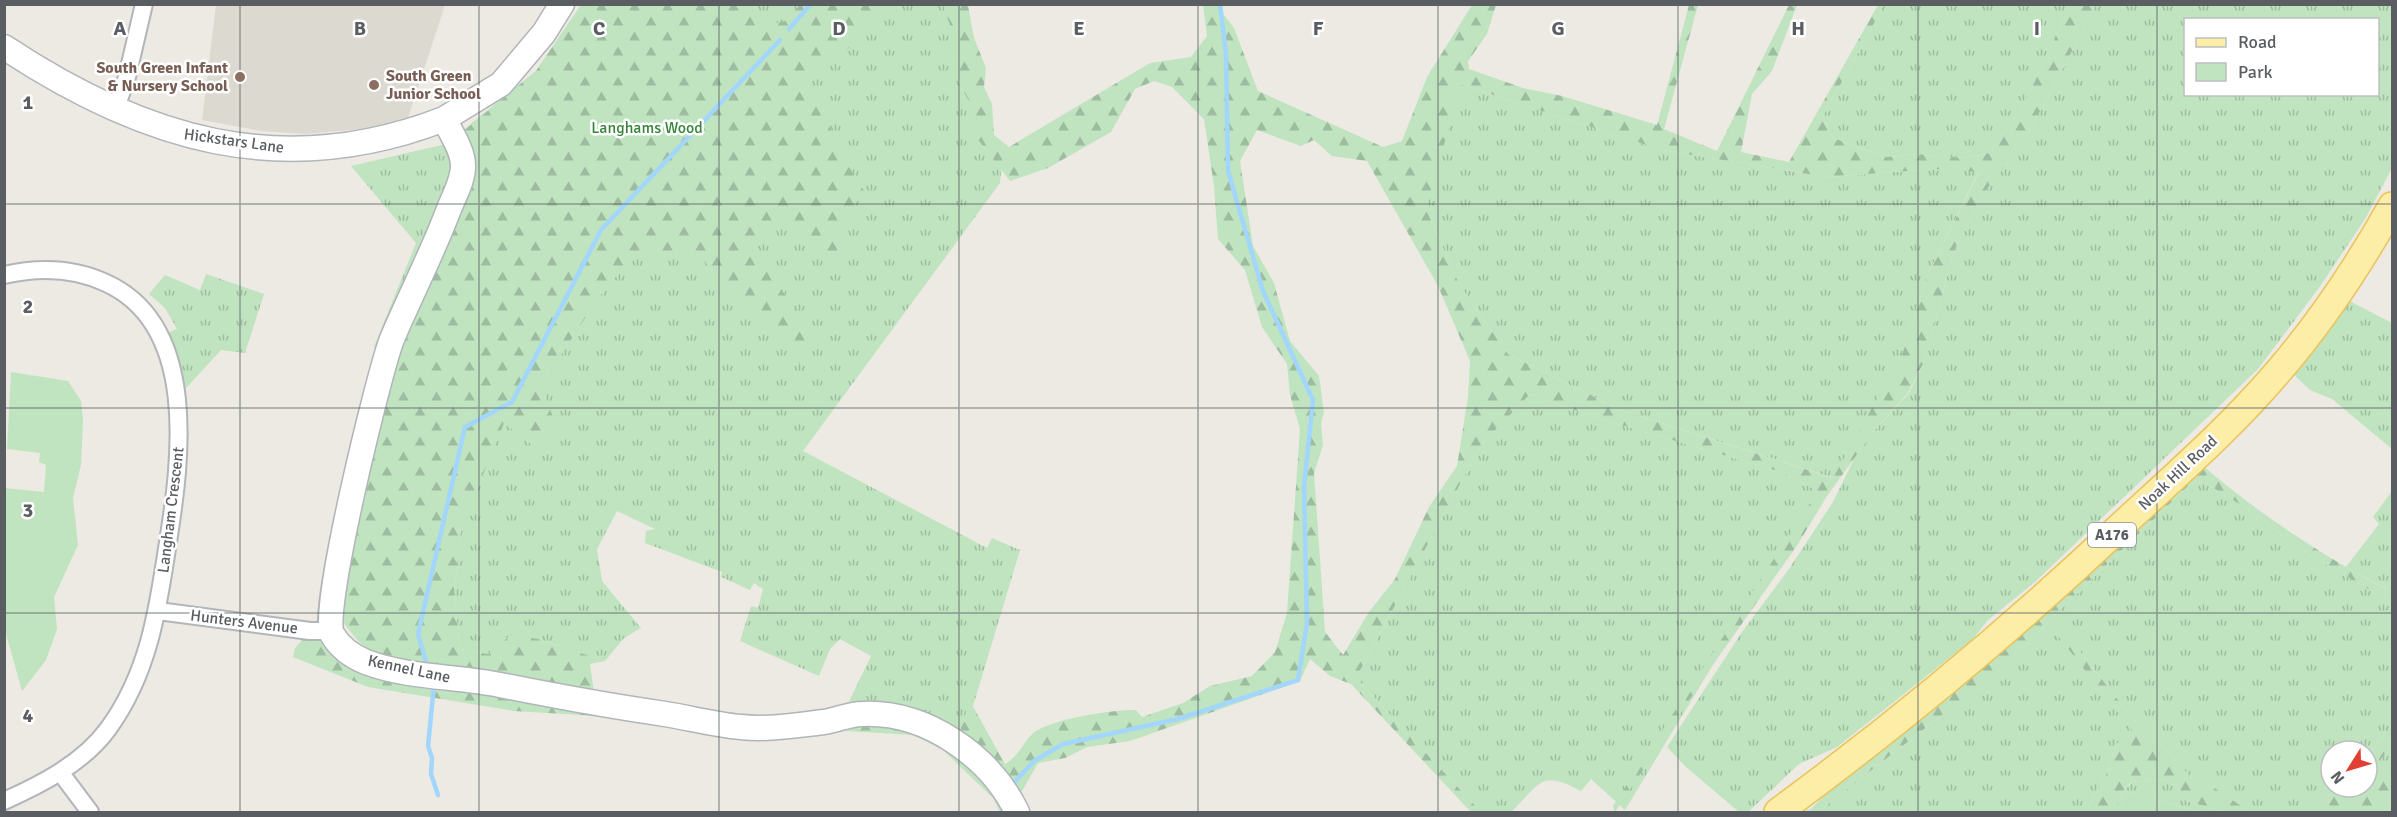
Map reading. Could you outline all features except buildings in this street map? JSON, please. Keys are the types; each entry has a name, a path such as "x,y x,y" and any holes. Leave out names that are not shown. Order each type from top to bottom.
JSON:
{"main road":[{"name":"Noak Hill Road","path":"1778,813 1950,680 2038,604 2218,436 2277,374 2332,303 2370,246 2392,206"}],"street":[{"path":"115,110 127,77 144,4"},
{"path":"329,631 330,606 356,478 390,343 438,238 463,167 460,151 444,119 501,84 543,33 562,4"},
{"name":"Hickstars Lane","path":"4,47 70,89 171,132 200,139 287,149 348,145 381,139 444,119"},
{"name":"Langham Crescent","path":"4,275 41,269 89,275 117,288 137,303 161,336 172,370 179,435 173,512 158,611 146,658 123,706 107,731 60,772 4,801"},
{"name":"Hunters Avenue","path":"158,611 310,631 329,631"},
{"name":"Kennel Lane","path":"329,631 345,651 368,663 431,676 496,684 579,702 738,727 766,729 825,722 861,713 916,723 949,738 984,766 1001,785 1017,813"},
{"path":"60,772 90,813"}],"shaded area":[{"path":"216,5 445,5 407,121 380,127 306,134 261,131 202,120"}],"green space":[{"path":"1220,4 1221,11 1234,28 1258,91 1383,147 1402,141 1427,77 1472,5 1496,5 1487,34 1468,61 1469,69 1523,88 1562,96 1657,125 1689,5 1698,5 1664,129 1717,151 1789,5 1797,5 1772,71 1752,94 1741,152 1789,162 1878,5 1884,5 1823,116 1833,138 1886,157 1917,154 1964,158 1989,153 2023,107 2070,5 2096,5 2020,147 1983,194 1953,253 1926,358 1908,393 1874,431 1827,496 1798,544 1710,669 1615,812 1613,806 1818,491 1781,472 1594,417 1530,394 1481,445 1356,678 1481,812 1471,812 1351,684 1330,676 1310,659 1300,681 1130,741 1087,747 1065,758 1038,763 1021,793 1031,812 1024,812 959,733 970,701 1005,764 1014,757 1032,734 1045,727 1070,719 1114,711 1136,710 1142,717 1183,703 1210,686 1252,676 1275,652 1287,613 1300,429 1290,395 1287,364 1262,327 1245,270 1218,239 1214,186 1204,119 1172,87 1154,81 1135,89 1111,132 1048,168 1010,181 973,133 969,101 955,76 951,28 943,5 968,5 974,38 986,68 984,87 992,104 994,135 1009,147 1150,63 1191,57 1207,36 1203,5","holes":["1457,83 1662,150 1826,177 1936,169 1979,172 1926,278 1903,352 1833,478 1620,410 1508,354 1460,286 1426,209 1452,116","1257,130 1301,146 1314,140 1332,156 1367,161 1438,286 1470,361 1468,397 1457,466 1429,507 1395,579 1369,612 1343,655 1325,632 1314,473 1323,445 1321,423 1324,413 1319,376 1290,341 1274,283 1253,246 1240,161"]},
{"path":"581,5 961,5 984,135 1003,155 1000,183 803,451 987,548 992,538 1020,550 973,706 970,702 959,733 909,707 882,709 841,718 871,656 840,639 830,649 819,676 740,641 751,606 758,608 763,589 754,583 750,590 721,577 722,572 645,543 646,531 655,529 617,511 597,549 602,581 641,628 624,638 605,661 538,639 488,654 460,649 454,593 461,528 476,461 374,347 416,243 351,166 446,144 536,71"},
{"name":"Langhams Wood","path":"581,5 750,5 775,23 785,21 800,5 891,5 839,58 807,75 844,159 866,194 843,213 843,253 823,256 780,210 753,249 811,332 799,364 695,251 637,251 596,301 541,386 558,430 537,449 504,423 461,528 454,593 460,649 488,654 511,635 538,639 605,661 590,664 594,693 665,714 885,719 936,732 1017,812 1000,812 993,798 943,750 913,735 514,711 368,687 293,657 295,648 310,631 389,666 358,641 330,606 356,478 460,183 454,139 536,71"},
{"path":"1884,5 2070,5 2023,107 1989,153 1964,158 1917,154 1886,157 1833,138 1823,116"},
{"path":"2096,5 2392,5 2392,168 2365,219 2321,285 2258,369 2035,582 1988,620 1972,640 1837,747 1799,764 1748,812 1739,812 1686,767 1667,747 1742,632 1789,569 1833,502 1855,457 1874,431 1909,393 1926,358 1953,253 1983,194 2020,147"},
{"path":"1457,83 1662,150 1826,177 1936,169 1979,171 1926,278 1903,352 1834,478 1620,410 1508,354 1460,286 1426,209"},
{"path":"206,274 264,294 245,353 221,350 176,399 161,336 177,329 165,308 149,294 165,275 200,290"},
{"path":"2338,295 2392,323 2392,449 2332,399 2310,390 2284,365"},
{"path":"11,372 68,381 81,401 83,420 81,465 73,498 78,545 54,597 57,629 46,660 22,691 5,630 5,488 44,492 46,465 39,462 40,453 7,449"},
{"path":"1530,394 1594,417 1781,472 1824,494 1742,617 1625,810 1591,779 1581,791 1557,781 1542,782 1511,812 1481,812 1356,678 1481,445"},
{"path":"2203,466 2247,502 2294,535 2392,592 2392,603 2303,551 2249,510 2204,482 2189,485 2053,617 2144,733 2160,743 2195,782 2212,786 2250,812 2226,812 2186,801 2173,784 2163,779 2131,782 2122,793 2114,812 2086,812 2108,771 2116,744 2134,733 2048,623 1982,688 1951,708 1818,812 1802,812 1811,809 1829,791 1925,716 2023,633"},
{"path":"2204,482 2249,510 2303,551 2392,603 2392,725 2379,741 2319,739 2319,799 2326,799 2312,812 2250,812 2212,786 2195,782 2160,743 2144,733 2053,617 2189,485"},
{"path":"2392,491 2392,592 2346,567 2379,524 2373,517"},
{"path":"2048,623 2135,733 2116,744 2108,771 2086,812 1818,812 1951,708 1982,688"},
{"path":"2392,725 2392,745 2379,761 2379,741"},
{"path":"2392,745 2392,775 2379,765 2379,761"},
{"path":"2379,765 2392,775 2392,812 2312,812 2326,799 2379,799"},
{"path":"2163,779 2173,784 2186,801 2226,812 2201,812 2125,791 2119,812 2114,812 2122,793 2132,782"},
{"path":"2125,791 2201,812 2119,812"}],"waterway":[{"path":"789,29 811,4"},
{"path":"1010,787 1034,761 1063,744 1178,719 1298,680 1307,623 1304,487 1313,400 1263,291 1228,171 1226,54 1220,4"},
{"path":"428,669 418,634 465,427 512,402 601,230 780,40"},
{"path":"434,685 428,746 432,758 431,774 438,795"}],"place":[{"name":"South Green Infant & Nursery School","path":"240,77"},
{"name":"South Green Junior School","path":"374,85"}]}
